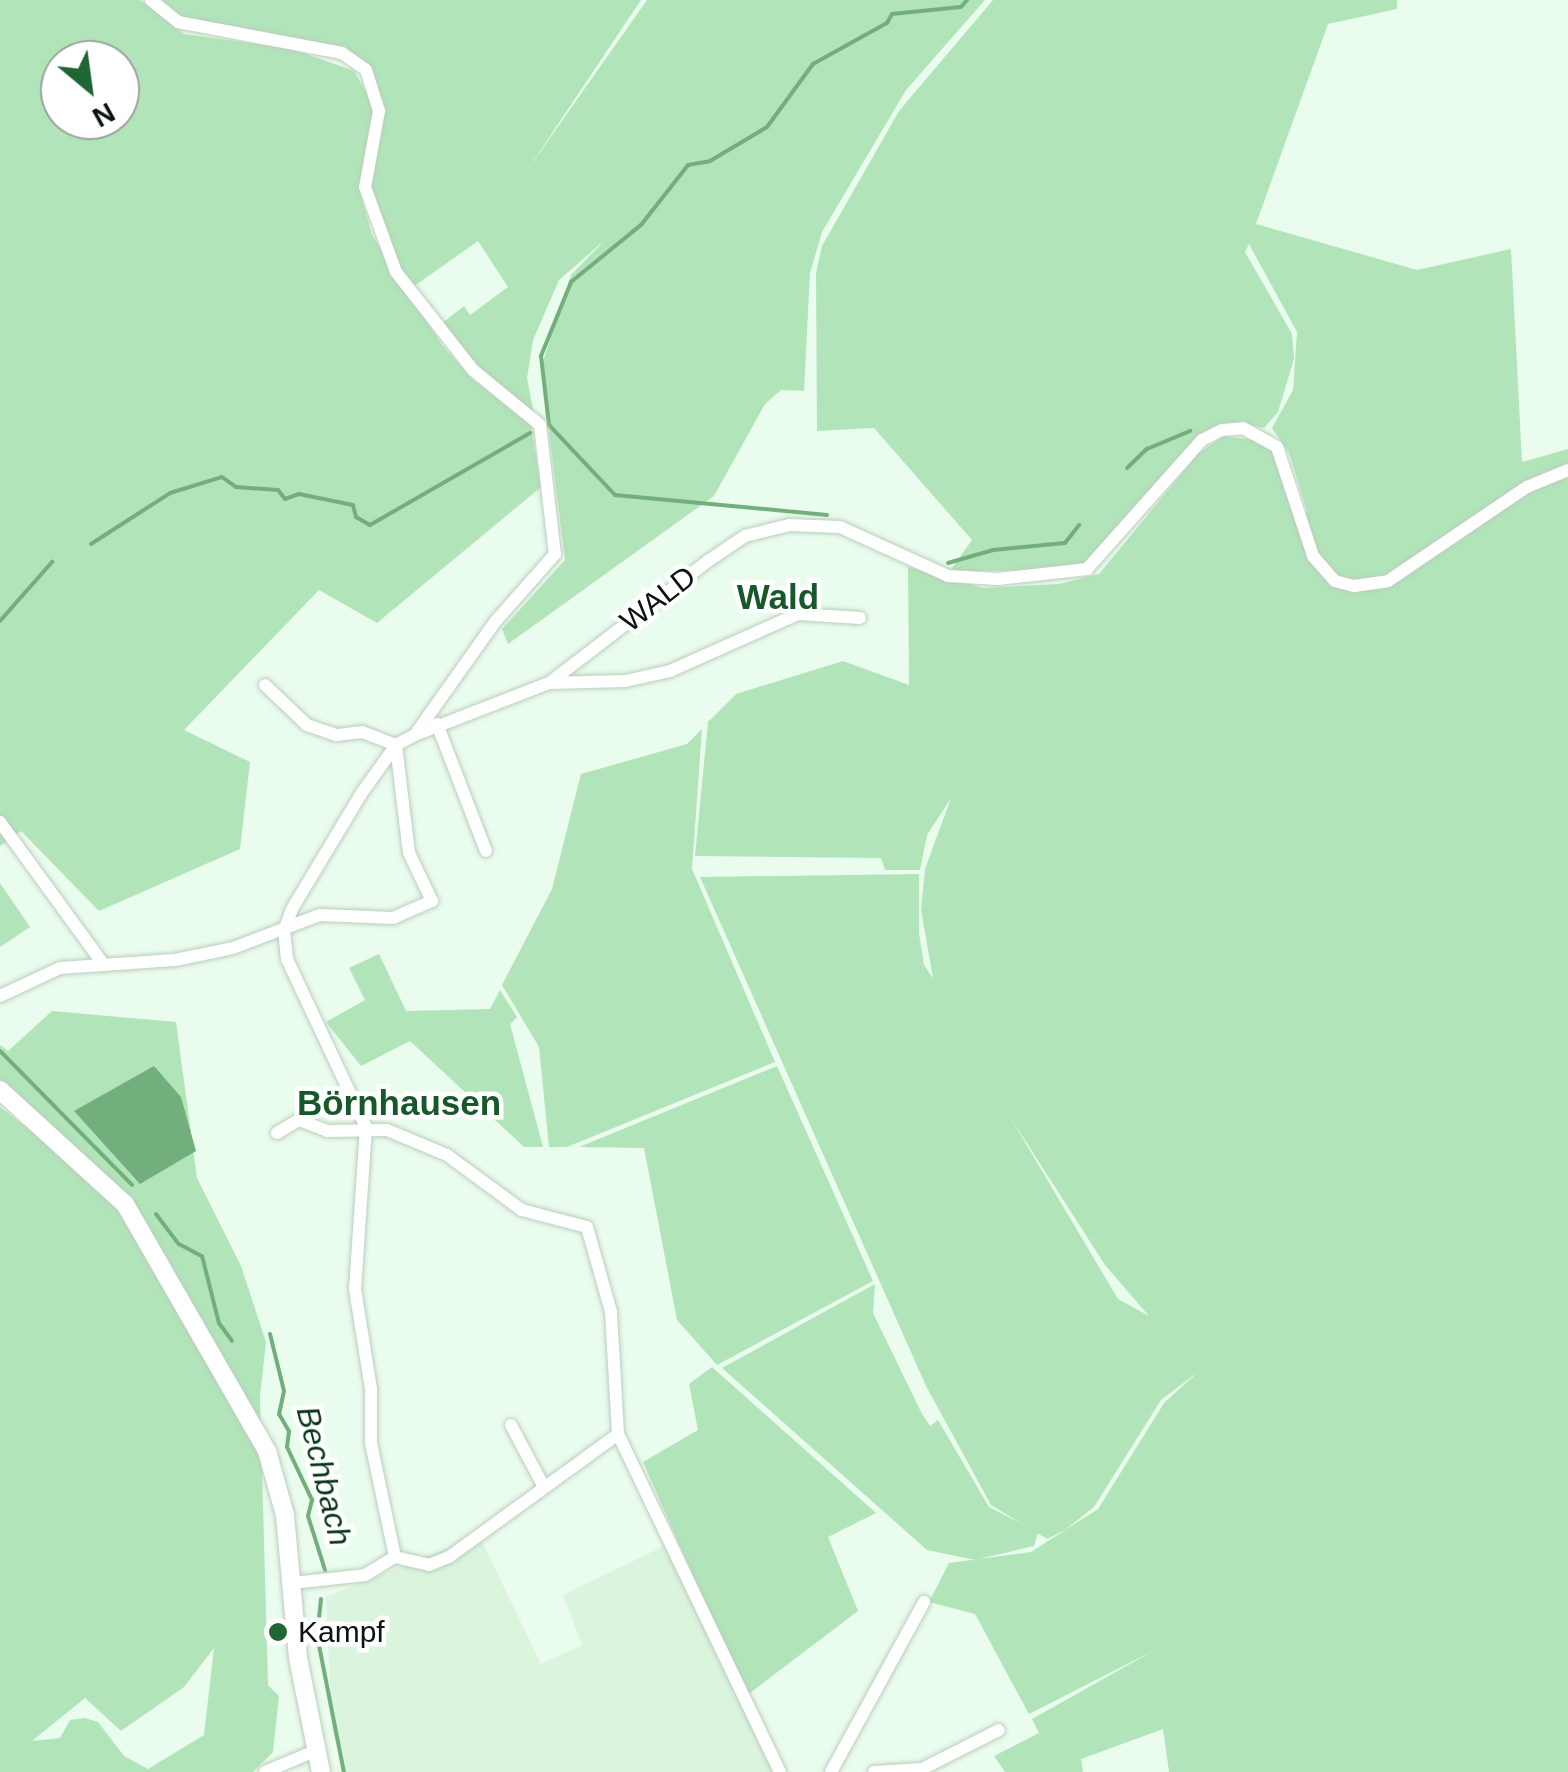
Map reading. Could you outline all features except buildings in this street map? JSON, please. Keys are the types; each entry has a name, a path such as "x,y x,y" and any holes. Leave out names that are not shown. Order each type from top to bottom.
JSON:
{"main road":[{"path":"0,1090 104,1180 167,1271 266,1451 293,1578 321,1772"}],"street":[{"path":"151,0 178,22 342,53 366,70 379,111 365,187 396,272 472,370 540,425 555,554 494,622 414,735"},
{"name":"WALD","path":"549,683 708,560 745,536 789,525 840,527 948,576 998,579 1087,568 1202,440 1222,430 1243,428 1278,447 1314,556 1335,581 1354,586 1388,581 1527,487 1568,470"},
{"name":"WALD","path":"549,683 625,681 670,671 798,614 860,618"},
{"path":"395,1557 371,1443 371,1390 355,1289 366,1127 296,982 284,930 396,745 437,724 549,683"},
{"path":"265,685 307,725 336,735 362,732 396,745"},
{"path":"437,724 486,851"},
{"path":"0,996 60,968 101,961 175,960 340,912 393,918 432,901 408,853 396,745"},
{"path":"0,822 101,961"},
{"path":"277,1134 299,1120 327,1131 366,1127 447,1154 522,1210 587,1226 610,1312 618,1434 780,1772"},
{"path":"512,1424 544,1487"},
{"path":"293,1578 365,1575 395,1557 429,1564 449,1557 618,1434"},
{"path":"831,1772 924,1602"},
{"path":"874,1772 922,1769 1000,1730"},
{"path":"265,1772 315,1751"}],"shaded area":[{"path":"0,0 140,0 184,34 292,49 354,71 374,106 359,188 372,235 442,345 473,380 531,425 541,487 377,623 319,590 184,730 250,762 240,849 99,911 21,831 0,846"},
{"path":"156,0 641,0 528,169 647,0 985,0 906,90 822,232 810,273 804,391 781,390 765,404 714,496 508,644 502,629 565,560 541,367 571,275 605,240 559,280 533,340 527,378 534,415 476,365 441,324 464,306 470,315 508,287 478,241 413,287 398,269 369,187 383,110 368,67 345,49 179,18"},
{"path":"993,0 1397,0 1397,9 1328,24 1256,224 1417,270 1511,249 1522,462 1568,449 1568,1772 1169,1772 1163,1729 1081,1759 1083,1772 1005,1772 994,1756 1039,1733 1032,1719 1153,1651 1029,1714 975,1614 929,1602 949,1563 1031,1552 1098,1509 1164,1403 1198,1372 1161,1400 1094,1507 1065,1530 1047,1539 991,1505 926,1386 700,877 919,874 919,933 924,965 933,978 921,910 925,869 951,798 927,835 920,870 885,870 881,858 695,856 708,722 736,694 843,661 909,685 908,567 983,588 1059,584 1099,574 1199,453 1224,436 1261,441 1277,456 1295,515 1307,511 1289,453 1272,428 1293,390 1297,332 1249,244 1245,252 1292,334 1294,359 1278,412 1264,428 1241,423 1199,435 1133,516 1089,561 1069,570 950,571 972,540 874,428 817,431 816,273 822,246 899,111","holes":["1010,1117 1105,1265 1149,1316 1118,1299"]},
{"path":"702,729 692,869 775,1062 567,1147 549,1147 539,1047 502,985 552,889 581,774 687,744"},
{"path":"0,883 30,927 0,947"},
{"path":"379,954 406,1011 490,1009 500,990 517,1017 510,1024 543,1147 524,1147 410,1041 361,1066 326,1022 365,1000 349,968"},
{"path":"52,1011 176,1022 197,1178 241,1266 266,1342 260,1397 268,1685 279,1696 273,1752 253,1772 0,1772 0,1107 36,1135 50,1122 0,1084 0,1045 8,1051","holes":["214,1648 204,1735 148,1769 124,1756 98,1722 85,1718 70,1720 60,1738 32,1741 85,1698 121,1731 184,1687"]},
{"path":"154,1066 181,1097 196,1151 140,1184 74,1111"},
{"path":"777,1066 873,1281 717,1365 677,1320 644,1148 579,1147"},
{"path":"875,1284 873,1313 922,1414 930,1426 938,1420 989,1507 1038,1532 1034,1546 975,1560 927,1550 722,1368"},
{"path":"712,1367 876,1513 828,1537 858,1611 746,1696 643,1462 698,1430 689,1384"},
{"path":"479,1535 541,1664 582,1645 563,1595 666,1545 773,1772 346,1772 332,1729 326,1597"}],"waterway":[{"path":"827,515 615,495 549,425 541,356 571,282 641,225 688,165 710,161 767,127 813,64 887,23 892,14 961,7 967,0"},
{"path":"1127,468 1147,449 1190,431"},
{"path":"91,544 170,493 222,477 236,487 278,490 285,499 299,494 353,505 356,517 370,525 530,433"},
{"path":"948,563 993,550 1065,543 1079,525"},
{"path":"0,621 52,562"},
{"name":"Bechbach","path":"0,1051 132,1185"},
{"name":"Bechbach","path":"156,1214 179,1244 202,1256 219,1323 232,1341"},
{"name":"Bechbach","path":"270,1334 284,1391 279,1414 289,1431 287,1447 312,1500 308,1516 325,1570"},
{"name":"Bechbach","path":"321,1599 317,1635 344,1772"}],"place":[{"name":"Kampf","path":"278,1632"}],"district":[{"name":"Wald","path":"778,597"},
{"name":"Börnhausen","path":"399,1103"}]}
